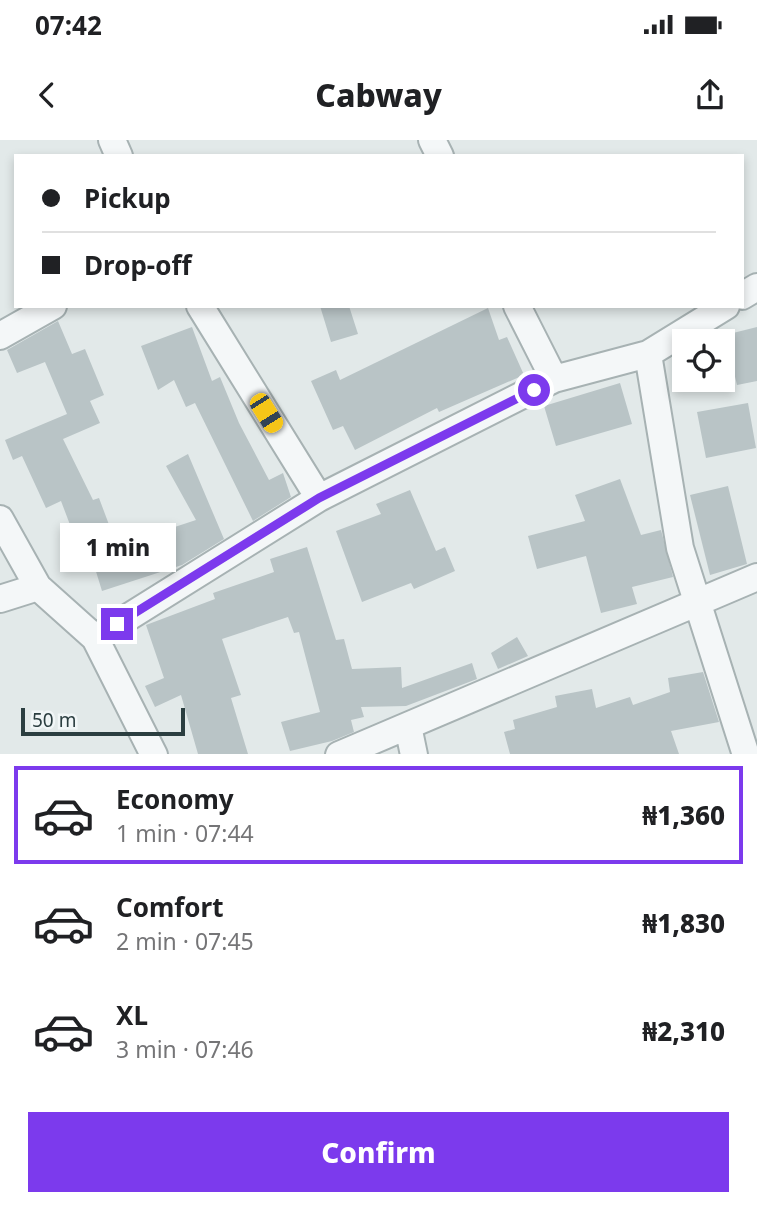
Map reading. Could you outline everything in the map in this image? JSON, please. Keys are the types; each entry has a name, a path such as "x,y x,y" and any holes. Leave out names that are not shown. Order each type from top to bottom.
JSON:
{"street":[{"path":"0,336 50,308"},
{"path":"201,308 319,498"},
{"path":"518,308 554,379"},
{"path":"95,638 319,498 554,379 648,354 723,308"},
{"path":"648,354 680,548 746,754"},
{"path":"0,519 38,587 95,638 154,754"},
{"path":"339,754 757,577"},
{"path":"0,598 38,587"},
{"path":"408,726 414,754"}],"building":[{"path":"321,308 350,308 358,334 331,342"},
{"path":"488,308 499,340 507,337 524,375 439,412 437,408 355,450 343,426 333,430 311,381 336,370 340,380"},
{"path":"58,321 72,354 85,349 104,395 90,401 100,423 63,439 93,500 99,498 117,546 196,520 166,466 188,454 224,539 182,565 102,591 82,526 72,530 61,501 46,508 22,456 13,460 5,440 67,414 45,362 17,373 7,350"},
{"path":"192,327 212,381 220,377 239,423 269,480 283,473 291,497 253,521 195,403 186,407 174,380 158,390 141,346"},
{"path":"757,327 757,381 737,385 735,332"},
{"path":"620,383 632,424 556,446 544,406"},
{"path":"748,403 756,448 706,458 697,412"},
{"path":"620,479 641,535 661,530 673,577 632,587 637,604 601,613 586,556 537,569 528,536 585,521 575,495"},
{"path":"728,486 747,564 710,575 690,495"},
{"path":"410,490 436,551 445,547 455,571 414,589 411,583 362,602 336,531 381,514 376,504"},
{"path":"307,547 336,640 344,639 352,669 401,667 402,688 472,663 477,679 406,706 361,707 364,717 351,720 354,732 332,741 290,751 281,722 320,712 299,632 294,633 288,617 222,639 241,695 231,698 248,754 198,754 181,695 155,707 145,686 164,678 146,625 215,599 213,593 274,572 270,559"},
{"path":"517,637 528,656 498,669 491,653"},
{"path":"703,672 719,722 671,731 679,754 510,754 504,732 515,729 513,720 557,707 555,696 592,689 596,708 630,697 633,705 670,692 668,678"}],"route":[{"path":"117,624 319,498 534,390"}]}
